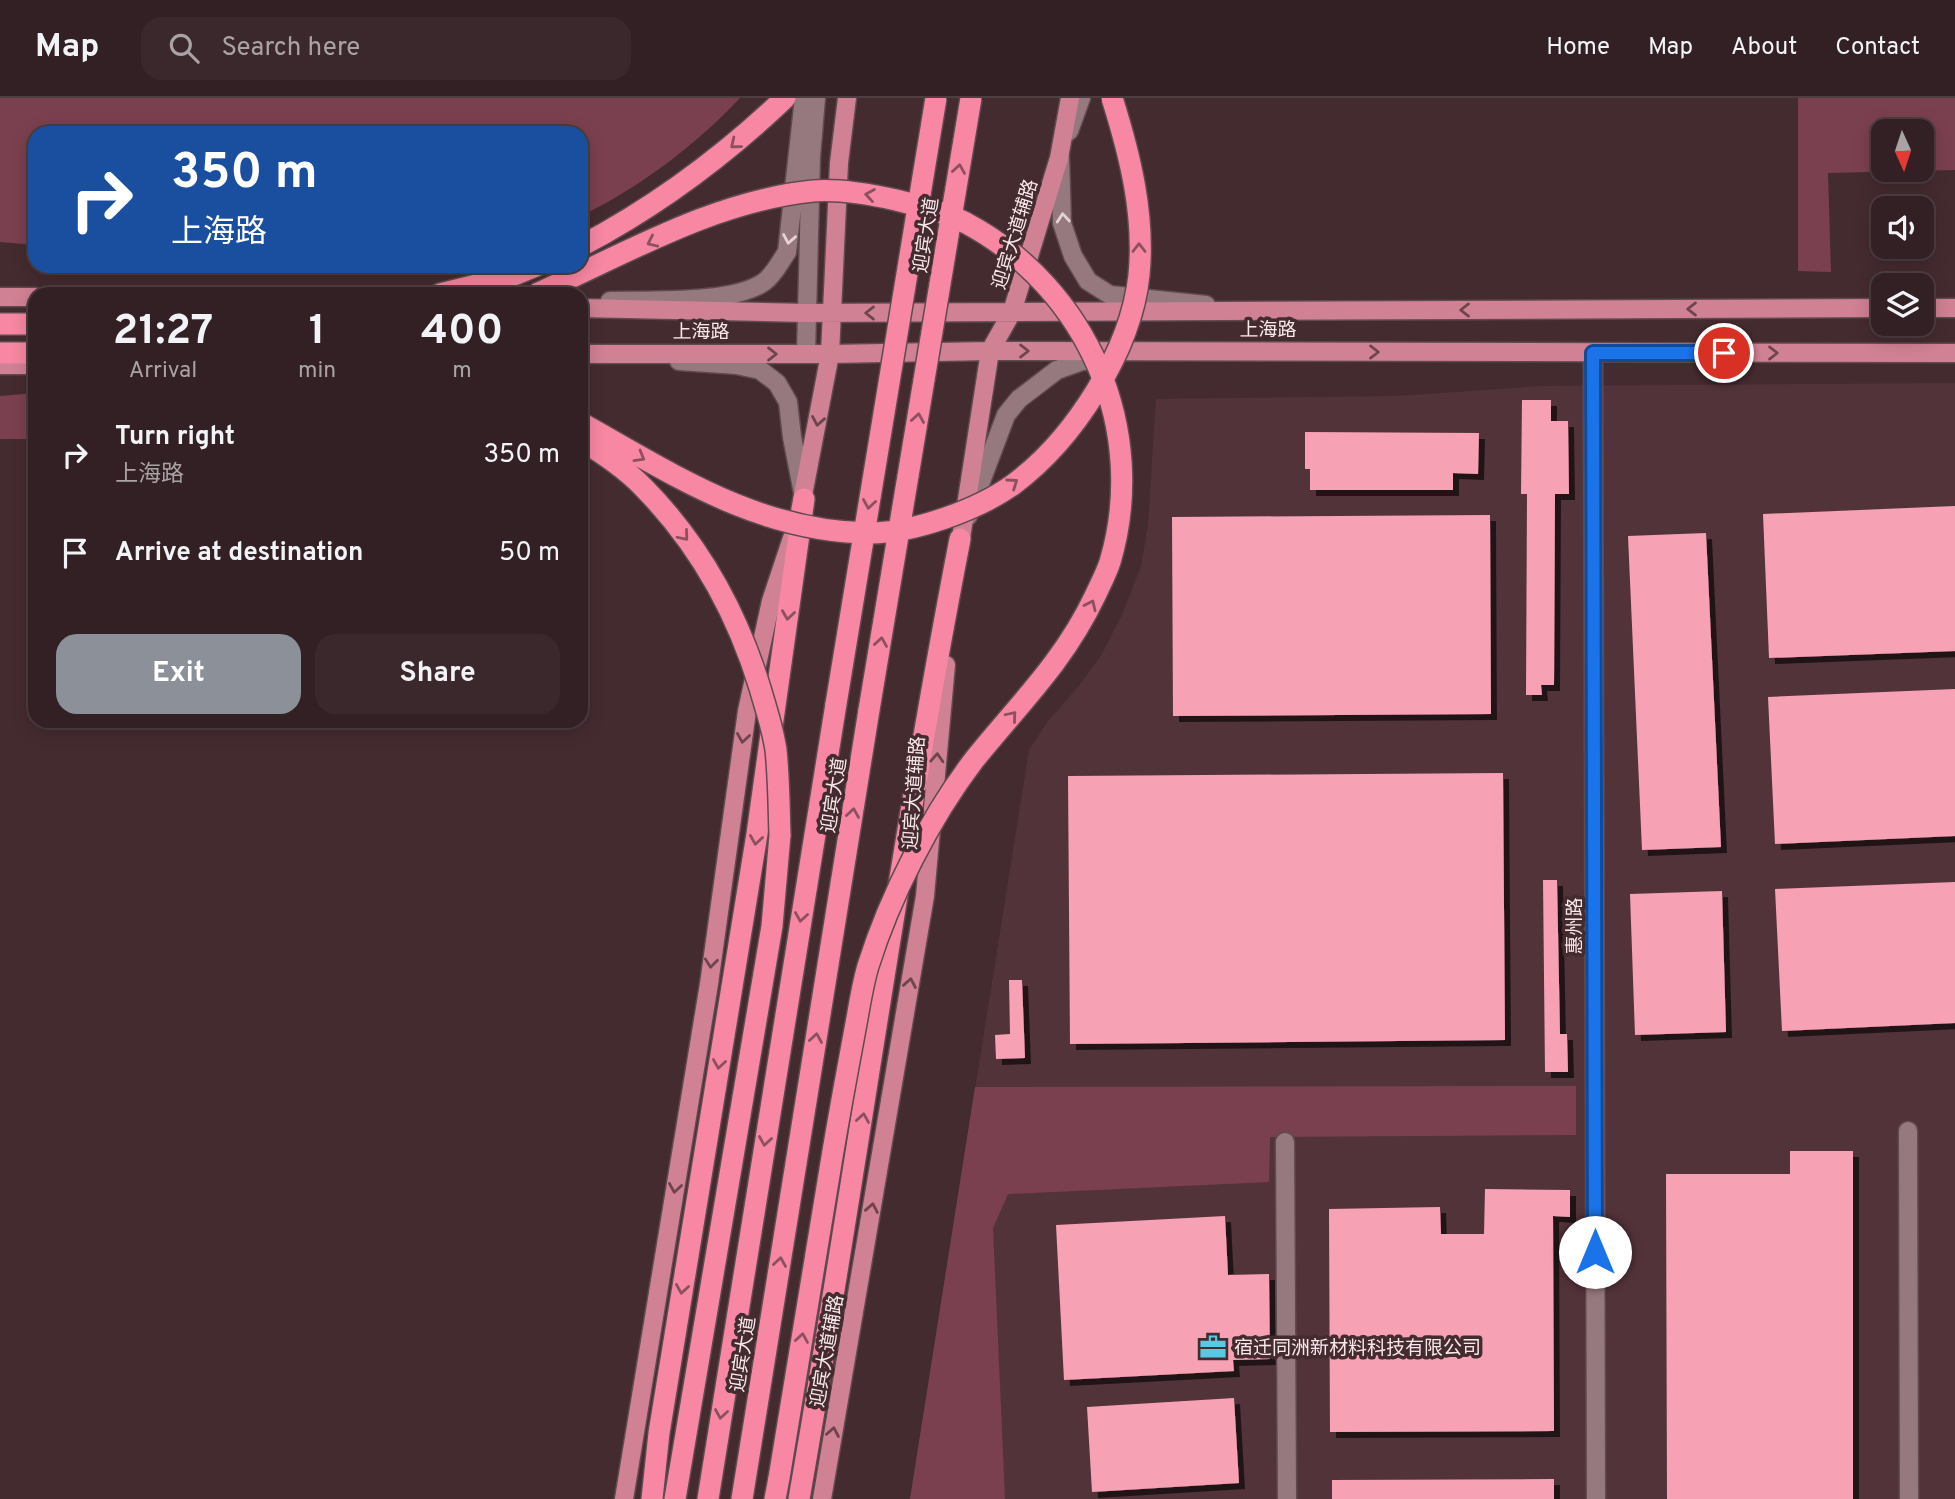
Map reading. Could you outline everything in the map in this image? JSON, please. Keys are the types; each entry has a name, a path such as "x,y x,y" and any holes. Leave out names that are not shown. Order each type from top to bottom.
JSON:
{"highway":[{"path":"588,242 645,210 691,179 746,135 785,98"},
{"name":"迎宾大道","path":"708,1499 936,98"},
{"name":"迎宾大道","path":"742,1499 971,98"},
{"path":"588,427 655,466 740,508 793,524 817,528 872,533 928,525 1012,485 1051,451 1090,403 1124,336 1139,276 1138,205 1124,136 1112,98"},
{"path":"588,270 711,214 767,198 818,191 867,193 928,207 964,222 1001,244 1050,290 1084,335 1112,399 1122,454 1121,514 1109,566 1084,620 1056,664 972,763 915,852 882,926 867,969 843,1095 777,1489"},
{"path":"468,287 519,273"},
{"path":"551,287 582,273"},
{"path":"0,324 28,324"},
{"path":"0,354 28,353"},
{"path":"588,444 610,458 644,487 702,558 728,605 748,650 776,750 780,835 772,926 675,1499"},
{"path":"652,1499 659,1433 757,834 804,499"},
{"path":"799,1499 829,1329 933,680 960,539"}],"main road":[{"path":"624,1499 706,998 747,711 771,601 804,499 830,354 839,163 847,98"},
{"name":"迎宾大道辅路","path":"821,1499 925,896 938,731 960,539 990,351 1012,312 1059,158 1070,98"},
{"path":"0,297 28,297"},
{"name":"上海路","path":"588,308 831,313 1871,308"},
{"path":"1934,308 1955,308"},
{"name":"上海路","path":"588,355 990,351 1955,353"},
{"path":"0,365 28,365"}],"street":[{"path":"588,302 709,298 747,291 765,282 787,252 804,98"},
{"path":"806,354 811,157 816,98"},
{"path":"1081,98 1059,158 1062,223 1073,256 1088,281 1110,295 1205,304 1328,310"},
{"path":"960,539 1006,415 1020,399 1057,370 1082,361 1160,358 1265,360 1328,352"},
{"name":"惠州路","path":"1593,353 1596,1499"},
{"path":"588,355 713,363 760,370 777,383 788,402 804,499"},
{"path":"1908,1131 1909,1499"},
{"path":"1285,1142 1287,1499"}],"shaded area":[{"path":"0,98 740,98 686,149 645,179 588,212 588,126 28,126 28,244 0,242"},
{"path":"1798,98 1955,98 1955,170 1934,170 1934,119 1871,119 1871,172 1828,173 1831,272 1798,271"},
{"path":"1955,383 1955,1499 910,1499 1029,750 1048,721 1079,686 1102,654 1122,615 1141,566 1148,525 1156,399 1397,396 1544,386"},
{"path":"28,394 28,439 0,439 0,396"},
{"path":"1576,1086 1576,1135 1270,1137 1269,1182 1008,1194 993,1228 1005,1499 910,1499 975,1087"}],"building":[{"path":"1522,400 1551,400 1551,421 1568,421 1569,494 1555,494 1554,685 1541,685 1542,695 1526,695 1527,494 1521,494"},
{"path":"1305,432 1479,433 1478,474 1453,473 1453,490 1310,490 1310,469 1305,469"},
{"path":"1955,506 1955,651 1769,658 1763,514"},
{"path":"1490,515 1491,714 1173,716 1172,517"},
{"path":"1706,533 1721,847 1642,850 1628,536"},
{"path":"1955,689 1955,836 1775,844 1768,697"},
{"path":"1503,773 1505,1040 1070,1044 1068,776"},
{"path":"1543,880 1557,880 1560,1034 1567,1034 1568,1072 1545,1072"},
{"path":"1955,882 1955,1023 1782,1031 1775,889"},
{"path":"1722,891 1726,1032 1635,1035 1630,894"},
{"path":"1009,980 1022,980 1025,1058 996,1059 995,1035 1010,1034"},
{"path":"1790,1151 1853,1151 1853,1499 1667,1499 1666,1174 1790,1174"},
{"path":"1485,1189 1570,1190 1570,1217 1553,1216 1554,1431 1330,1432 1329,1209 1440,1207 1441,1234 1484,1234"},
{"path":"1225,1216 1228,1275 1269,1274 1270,1359 1233,1360 1234,1371 1064,1380 1056,1225"},
{"path":"1234,1398 1239,1483 1092,1492 1087,1407"},
{"path":"1554,1479 1554,1499 1332,1499 1332,1480"}],"place":[{"name":"宿迁同洲新材料科技有限公司","path":"1213,1347"}],"route":[{"path":"1595,1252 1593,353 1724,353"}]}
